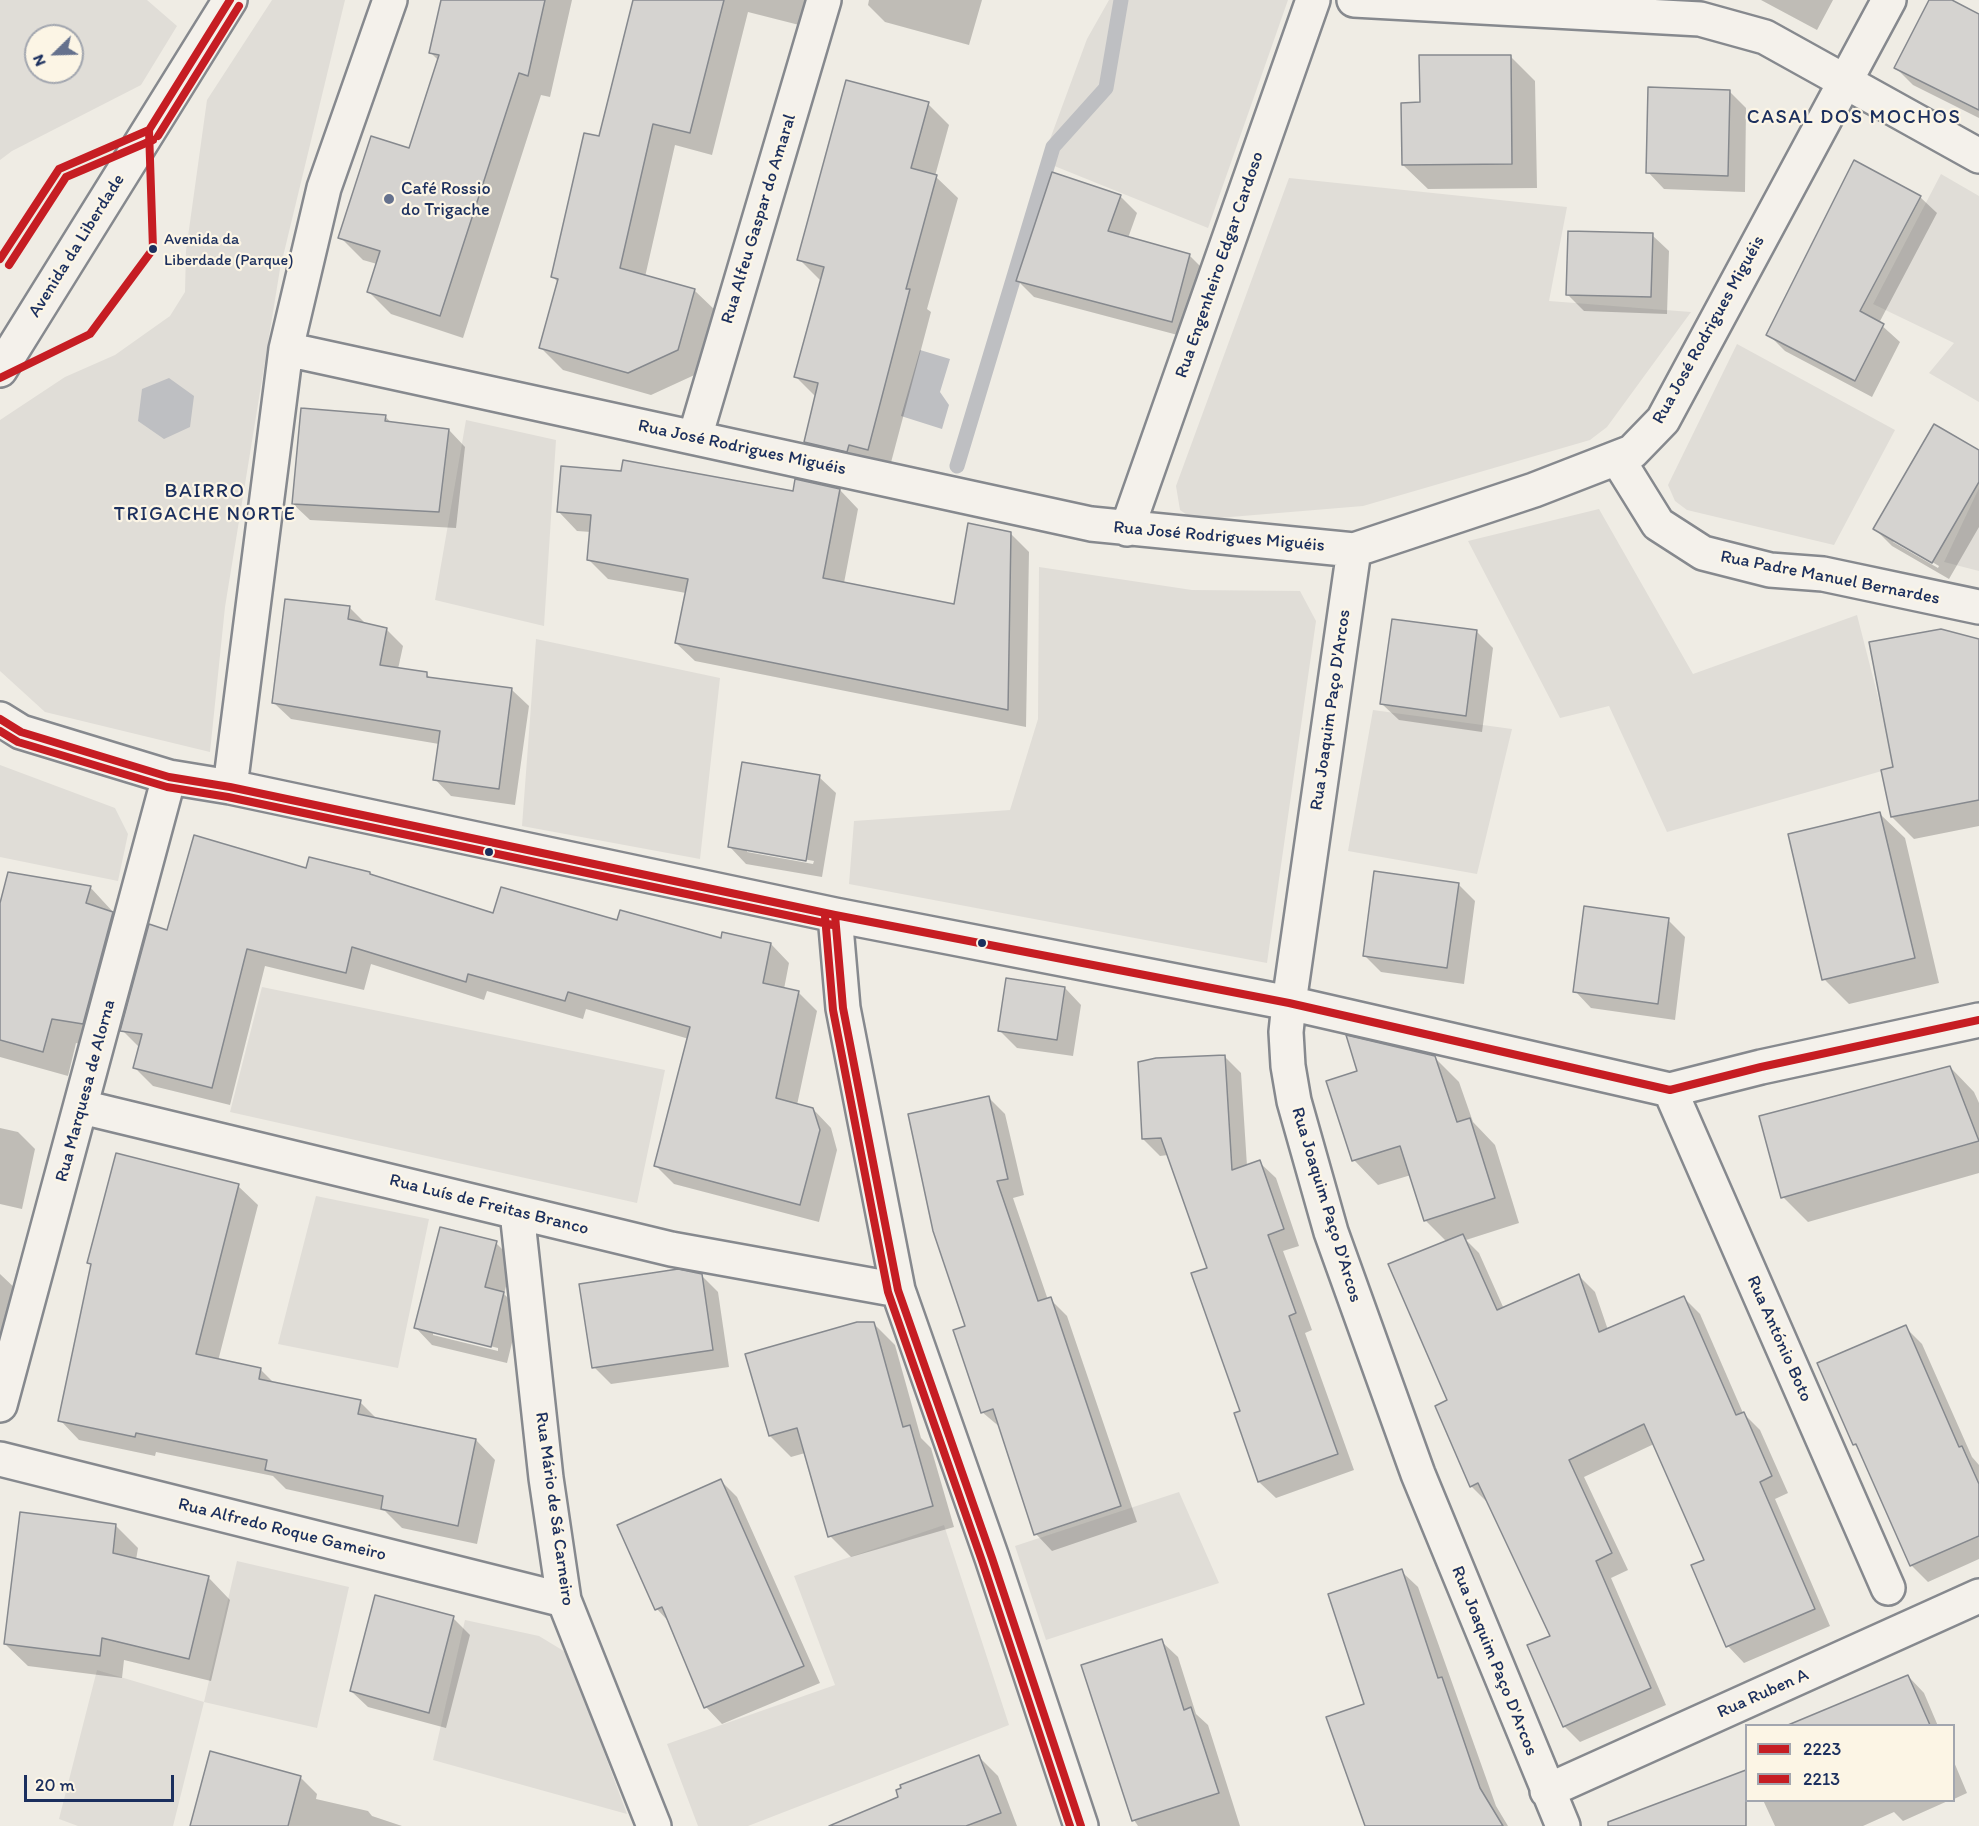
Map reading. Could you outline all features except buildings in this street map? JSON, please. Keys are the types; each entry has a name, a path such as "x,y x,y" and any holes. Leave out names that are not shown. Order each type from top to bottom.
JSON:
{"street":[{"name":"Avenida da Liberdade","path":"0,370 230,0"},
{"path":"230,787 286,349 324,188 390,0"},
{"name":"Rua Alfeu Gaspar do Amaral","path":"695,437 824,0"},
{"name":"Rua Engenheiro Edgar Cardoso","path":"1126,529 1313,0"},
{"path":"1354,0 1700,19 1765,37 1979,156"},
{"name":"Rua José Rodrigues Miguéis","path":"286,349 1091,525 1354,550 1534,490 1632,452 1663,420 1889,0"},
{"name":"Rua Padre Manuel Bernardes","path":"1617,458 1658,524 1703,553 1770,570 1823,574 1979,608"},
{"name":"Rua Joaquim Paço D'Arcos","path":"1354,550 1289,1004 1286,1032 1288,1066 1294,1101 1331,1232 1418,1474 1563,1826"},
{"path":"0,718 21,732 169,777 230,787 835,915 1289,1004 1670,1090 1761,1067 1979,1020"},
{"name":"Rua Marquesa de Alorna","path":"0,1405 169,777"},
{"path":"835,915 843,1008 898,1290 992,1558 1081,1826"},
{"name":"Rua António Boto","path":"1670,1090 1888,1588"},
{"name":"Rua Luís de Freitas Branco","path":"82,1107 671,1249 898,1290"},
{"name":"Rua Mário de Sá Carneiro","path":"517,1212 546,1478 564,1600 654,1826"},
{"name":"Rua Alfredo Roque Gameiro","path":"0,1459 564,1600"},
{"name":"Rua Ruben A","path":"1547,1791 1979,1596"}],"shaded area":[{"path":"0,0 147,0 177,26 141,85 12,151 0,160"},
{"path":"272,0 345,0 280,269 225,607 210,752 45,712 0,671 0,420 65,377 115,355 170,316 185,292 186,251 207,100"},
{"path":"1109,0 1288,0 1208,228 1042,161 1087,39"},
{"path":"1941,174 1979,196 1979,402 1929,373 1954,343 1873,304"},
{"path":"1289,178 1567,207 1549,301 1691,312 1607,427 1590,440 1363,506 1194,520 1180,510 1176,486"},
{"path":"1737,344 1895,430 1834,545 1687,510 1675,501 1668,485"},
{"path":"920,350 950,359 940,392 949,405 942,429 901,416"},
{"path":"169,378 194,396 190,427 164,439 138,421 142,389"},
{"path":"466,420 556,440 544,626 435,600"},
{"path":"1979,488 1979,571 1944,562"},
{"path":"1599,509 1693,674 1857,615 1896,767 1667,832 1609,706 1560,718 1468,541"},
{"path":"1039,567 1192,590 1300,591 1316,621 1267,963 849,884 854,821 1010,810 1038,719"},
{"path":"536,639 720,678 700,859 522,826"},
{"path":"1373,710 1512,729 1477,874 1348,851"},
{"path":"0,765 115,808 128,834 118,881 0,857"},
{"path":"262,987 665,1070 637,1203 230,1112"},
{"path":"316,1196 429,1219 398,1368 278,1344"},
{"path":"1179,1492 1219,1583 1046,1640 1015,1546"},
{"path":"944,1525 1009,1725 748,1826 698,1826 667,1744 835,1685 794,1576"},
{"path":"237,1561 349,1587 317,1728 204,1702"},
{"path":"465,1620 539,1636 567,1653 627,1814 433,1760"},
{"path":"97,1670 204,1702 173,1826 78,1826 59,1819"}],"waterway":[{"path":"957,466 1053,147 1106,88 1121,0"}],"transit line":[{"name":"2223","path":"149,130 230,0"},
{"name":"2213","path":"158,136 239,6"},
{"name":"2223","path":"0,259 59,169 149,130"},
{"name":"2223","path":"0,378 90,334 153,249 149,130"},
{"name":"2213","path":"9,265 66,177 153,140"},
{"name":"2223","path":"0,719 21,732 169,777 230,787 835,915 1289,1003 1670,1090 1761,1067 1979,1020"},
{"name":"2213","path":"0,731 18,742 167,787 228,797 833,925"},
{"name":"2223","path":"835,915 843,1008 898,1290 992,1558 1081,1826"},
{"name":"2213","path":"825,916 833,1010 888,1292 982,1561 1070,1826"}],"place":[{"name":"Café Rossio do Trigache","path":"389,199"},
{"name":"Avenida da Liberdade (Parque)","path":"153,249"}],"district":[{"name":"CASAL DOS MOCHOS","path":"1854,118"},
{"name":"BAIRRO TRIGACHE NORTE","path":"205,504"}]}
